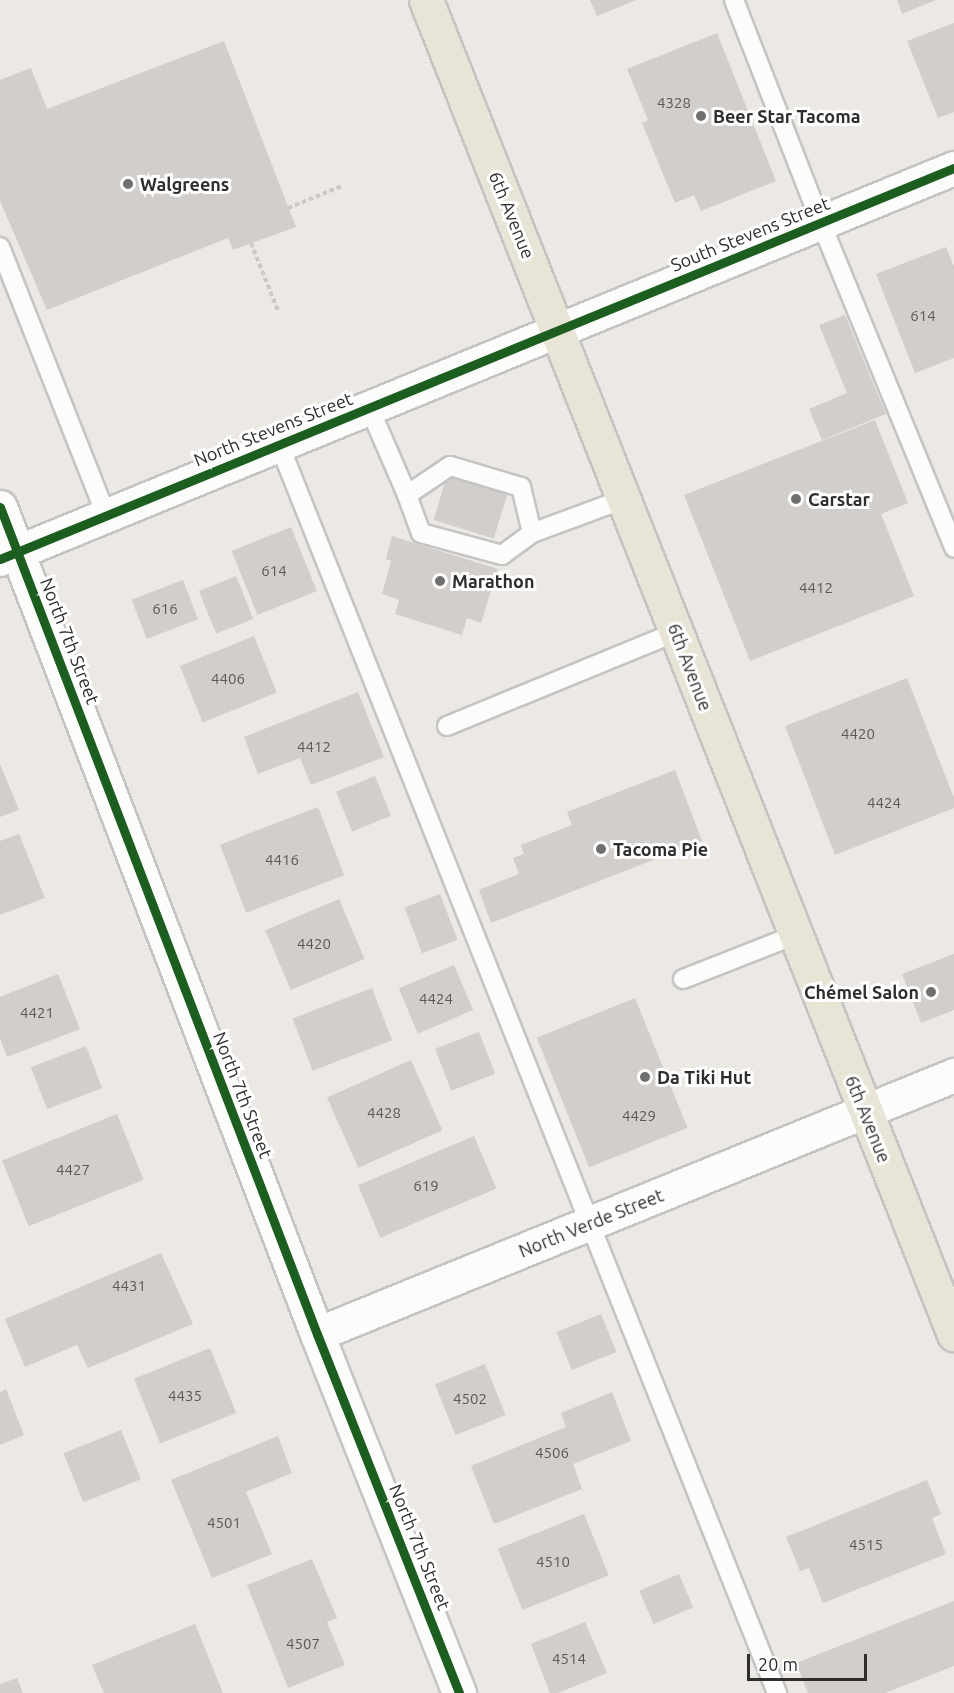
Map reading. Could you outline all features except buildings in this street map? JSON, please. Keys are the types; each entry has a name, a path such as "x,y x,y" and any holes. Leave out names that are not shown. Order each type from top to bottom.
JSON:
{"main road":[{"name":"6th Avenue","path":"426,0 954,1334"}],"street":[{"name":"South Stevens Street","path":"558,329 954,168"},
{"name":"North Stevens Street","path":"9,556 558,329"},
{"name":"North 7th Street","path":"0,507 9,556 459,1693"},
{"name":"North Verde Street","path":"317,1334 954,1075"}],"lane":[{"path":"734,0 821,223 954,548"},
{"path":"0,248 106,515"},
{"path":"369,407 421,533 502,555 532,532 624,499"},
{"path":"279,444 777,1693"},
{"path":"407,495 450,466 521,487 532,532"},
{"path":"447,726 676,632"},
{"path":"683,979 795,934"}],"path":[{"path":"288,208 342,186"},
{"path":"251,243 279,313"}],"cycle path":[{"path":"0,559 954,168"},
{"path":"0,507 317,1334 459,1693"}],"place":[{"name":"Beer Star Tacoma","path":"701,116"},
{"name":"Walgreens","path":"128,184"},
{"name":"Carstar","path":"796,499"},
{"name":"Marathon","path":"440,581"},
{"name":"Tacoma Pie","path":"601,849"},
{"name":"Chémel Salon","path":"931,992"},
{"name":"Da Tiki Hut","path":"645,1077"}]}
